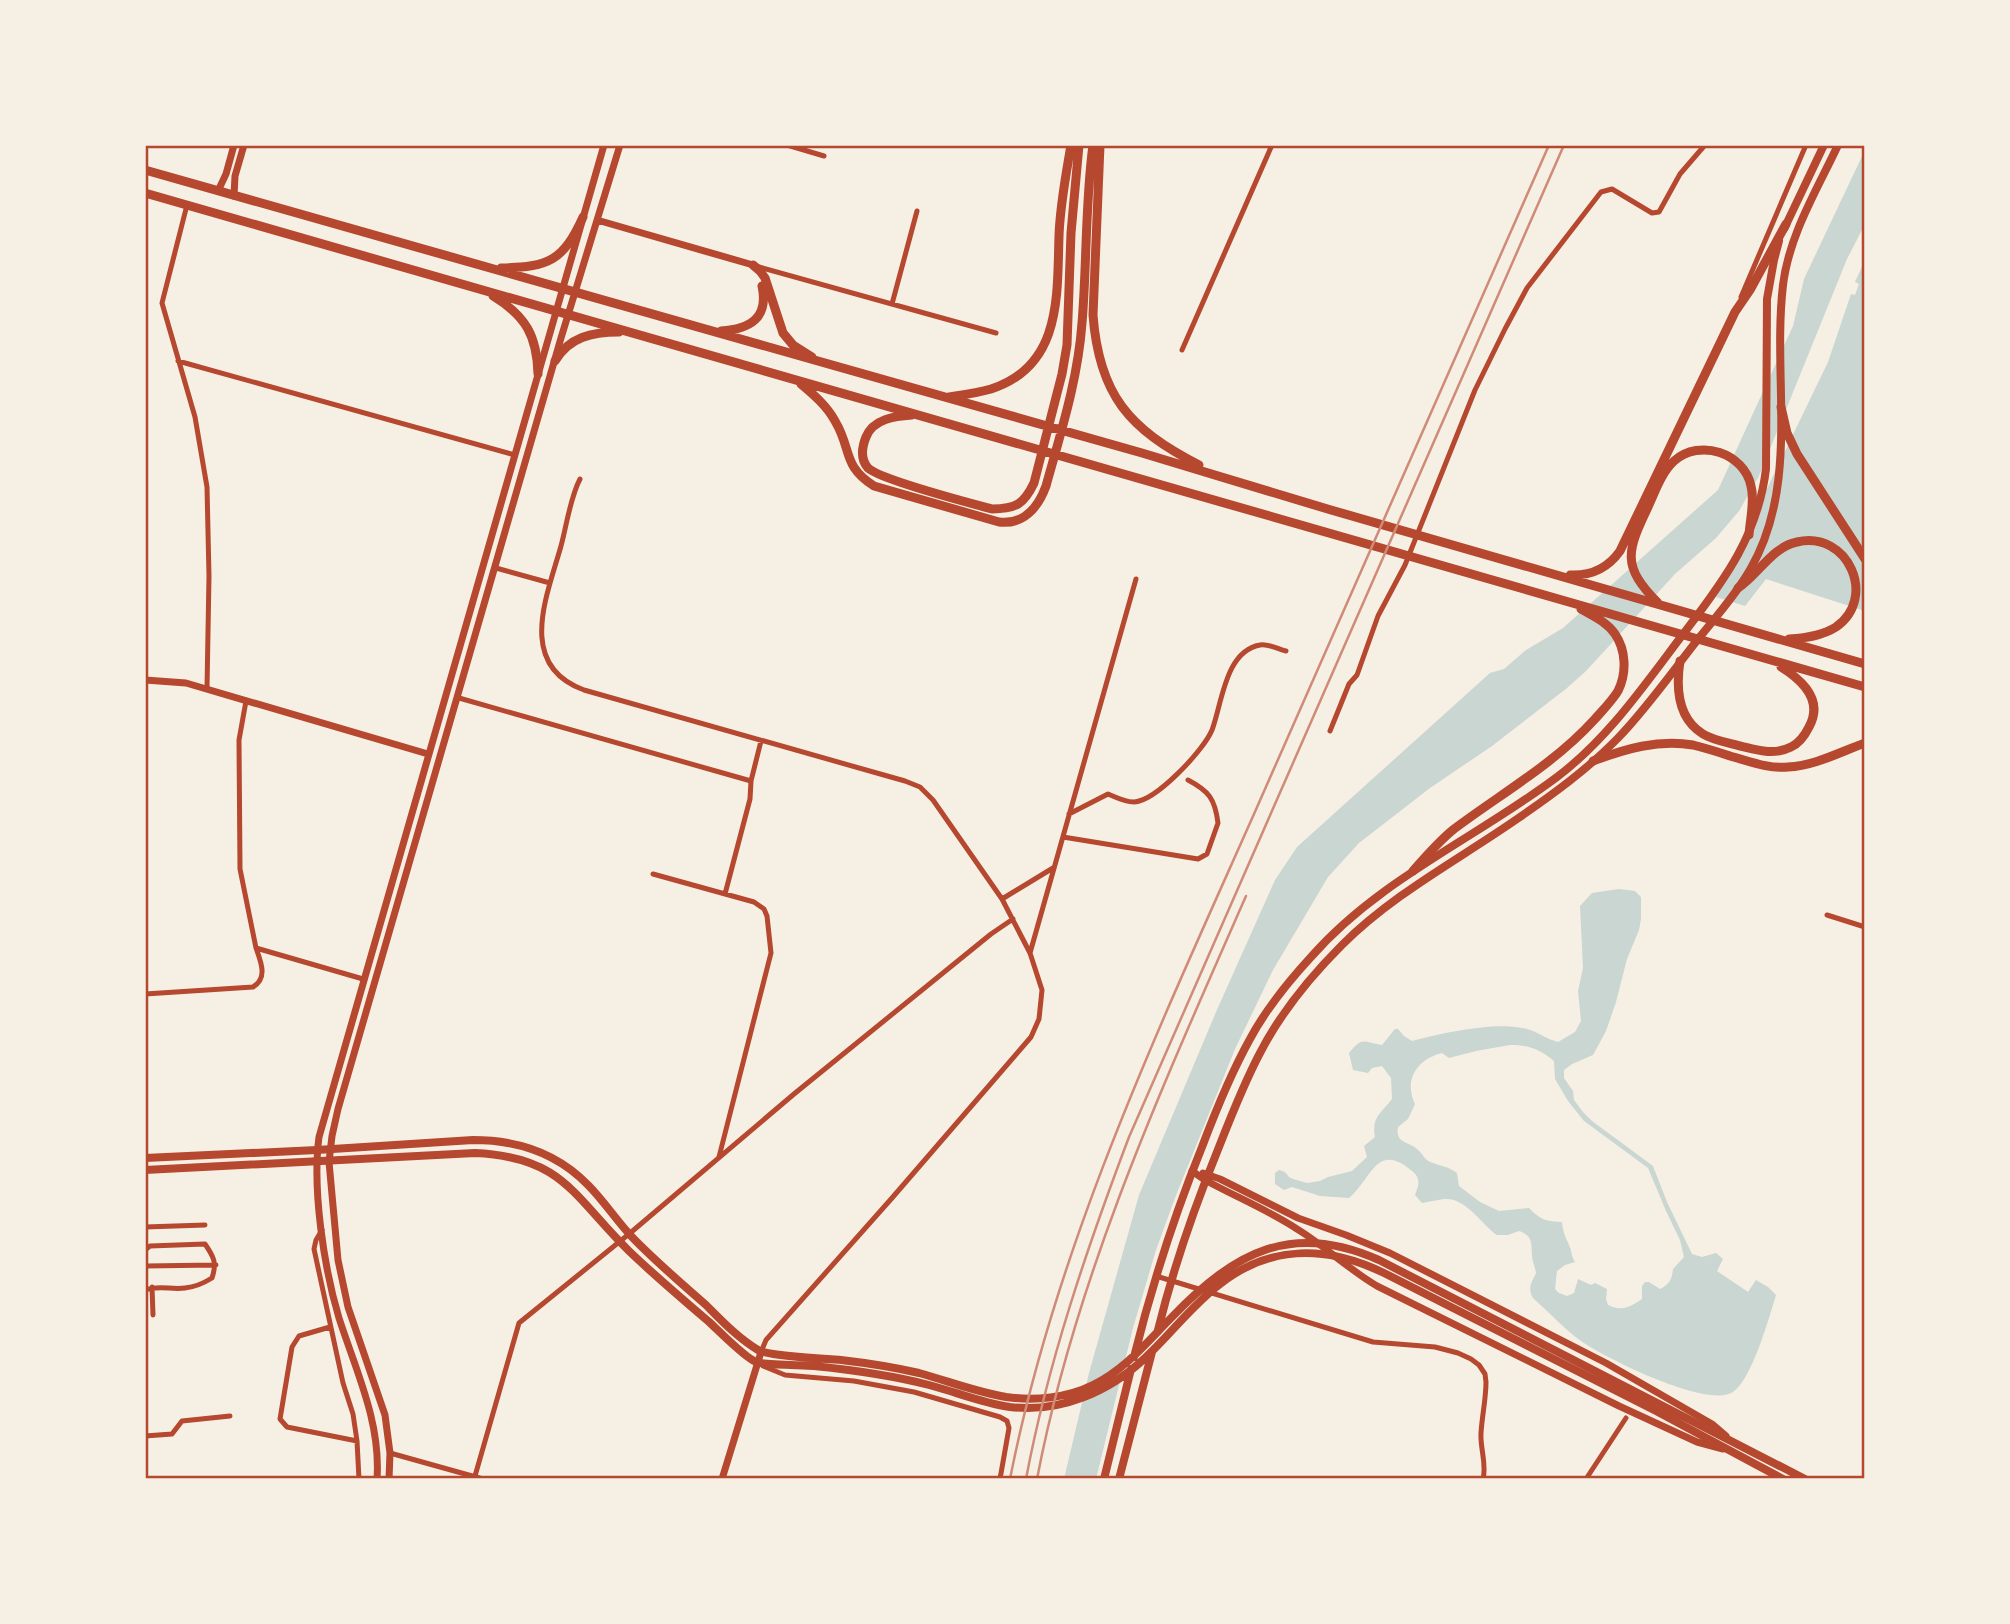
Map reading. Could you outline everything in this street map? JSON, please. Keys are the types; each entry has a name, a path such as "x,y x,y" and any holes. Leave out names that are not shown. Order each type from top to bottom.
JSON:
{"main road":[{"path":"946,397 991,389 1006,382 1022,372 1046,345 1056,308 1059,232 1071,145"},
{"path":"922,416 909,415 881,421 870,429 862,452 863,460 869,468 890,478 992,509 1007,509 1024,500 1034,482 1067,345 1071,233 1079,145"},
{"path":"797,380 830,413 840,430 852,467 858,475 874,486 999,522 1008,523 1025,517 1043,495 1075,376 1083,323 1086,230 1093,145"},
{"path":"1100,145 1093,315 1100,362 1109,386 1121,406 1145,432 1219,476"},
{"path":"1660,604 1639,580 1632,565 1630,556 1634,536 1735,312 1786,224 1824,145"},
{"path":"1119,1479 1170,1280 1207,1177 1264,1045 1298,996 1342,945 1401,897 1518,819 1593,761 1618,738 1751,568 1772,517 1780,470 1783,285 1800,226 1838,145"},
{"path":"145,170 1142,453 1865,664"},
{"path":"145,193 1865,687"},
{"path":"490,269 531,266 552,260 568,246 583,216"},
{"path":"1104,1479 1140,1330 1165,1244 1235,1068 1271,1007 1312,955 1358,912 1413,871 1515,807 1587,753 1627,707 1713,595 1740,554 1762,497 1766,469 1769,283 1773,260 1786,224"},
{"path":"752,265 765,278 780,327 788,339 820,362"},
{"path":"712,331 744,327 756,320 761,313 764,293 752,265"},
{"path":"483,290 509,306 523,321 535,346 538,374"},
{"path":"555,362 564,348 577,339 597,333 626,332"},
{"path":"1781,407 1787,433 1797,454 1865,559"},
{"path":"1558,575 1576,576 1608,564 1620,551 1668,467 1685,454 1716,451 1734,459 1748,477 1753,496 1748,534"},
{"path":"1738,588 1749,581 1775,553 1797,542 1812,540 1826,543 1847,559 1853,570 1855,591 1851,608 1838,625 1829,631 1804,638 1781,639"},
{"path":"1413,871 1452,830 1561,752 1591,723 1619,689 1624,668 1620,642 1605,623 1570,603"},
{"path":"1680,661 1677,684 1679,698 1684,713 1693,726 1704,735 1765,752 1780,751 1799,741 1812,723 1814,708 1811,695 1802,682 1770,660"},
{"path":"1593,761 1621,750 1656,743 1673,743 1693,745 1767,767 1787,768 1810,764 1865,743"},
{"path":"145,1158 482,1140 526,1147 560,1162 587,1184 629,1234 730,1328 761,1352 883,1374 1011,1407 1060,1404 1097,1393 1144,1359 1200,1301 1238,1272 1285,1255 1318,1252 1354,1260 1376,1269 1659,1404 1783,1479"},
{"path":"145,1170 475,1153 512,1157 533,1164 559,1178 580,1196 620,1241 656,1275 757,1363 792,1359"},
{"path":"1734,1447 1805,1479"}],"street":[{"path":"218,191 234,145"},
{"path":"234,196 235,176 244,145"},
{"path":"377,1479 378,1452 372,1419 339,1316 327,1264 317,1150 363,979 604,145"},
{"path":"390,1479 390,1452 385,1415 342,1282 330,1150 338,1109 620,145"},
{"path":"787,145 824,156"},
{"path":"1182,350 1272,145"},
{"path":"1330,731 1349,684 1357,675 1378,616 1405,565 1475,390 1527,288 1601,192 1612,189 1652,213 1659,212 1680,174 1705,145"},
{"path":"1735,312 1806,145"},
{"path":"187,205 162,303 195,417 207,487 209,576 206,688"},
{"path":"892,304 918,211"},
{"path":"597,220 996,333"},
{"path":"178,361 515,455"},
{"path":"580,478 550,583 540,633 546,655 559,678 584,690 920,787 933,800 1002,899 1030,953 1042,990 1039,1019 1031,1037 766,1340 722,1479"},
{"path":"496,568 550,583"},
{"path":"1030,953 1136,579"},
{"path":"1069,814 1108,794 1135,802 1151,796 1177,774 1211,733 1230,669 1244,651 1261,644 1286,651"},
{"path":"145,680 174,681 206,688 428,754"},
{"path":"459,698 751,781"},
{"path":"145,994 253,987 260,981 262,973 240,869 239,740 246,701"},
{"path":"725,894 750,799 751,781 761,741"},
{"path":"1063,837 1198,859 1207,854 1218,823 1212,800 1204,788 1188,780"},
{"path":"1002,899 1053,868"},
{"path":"653,874 754,902 764,909 767,916 771,953 719,1157"},
{"path":"1827,915 1865,927"},
{"path":"475,1476 519,1323 901,1007 1013,919"},
{"path":"257,948 363,979"},
{"path":"1192,1171 1207,1177 1321,1244 1361,1277 1439,1317 1697,1442 1734,1447"},
{"path":"1207,1177 1220,1179 1298,1218 1369,1244 1455,1287 1606,1363 1659,1404"},
{"path":"145,1227 205,1225"},
{"path":"322,1230 314,1249 343,1383 353,1414 359,1479"},
{"path":"145,1250 150,1246 205,1244 214,1256 216,1265 212,1278 203,1283 185,1288 149,1288 153,1315"},
{"path":"145,1266 216,1265"},
{"path":"1156,1276 1373,1342 1435,1347 1471,1359 1485,1374 1486,1382 1481,1436 1483,1479"},
{"path":"330,1327 299,1336 292,1348 279,1419 286,1427 357,1441"},
{"path":"757,1363 785,1375 877,1385 948,1401 1000,1417 1007,1421 1009,1428 1000,1479"},
{"path":"145,1436 173,1434 182,1421 230,1416"},
{"path":"1586,1479 1626,1418"},
{"path":"390,1452 483,1479"}],"shaded area":[{"path":"1865,150 1865,224 1847,259 1759,476 1739,511 1716,538 1675,574 1586,671 1567,688 1359,843 1328,877 1273,970 1235,1049 1175,1198 1133,1328 1096,1479 1064,1479 1089,1373 1139,1195 1275,880 1297,847 1490,673 1504,669 1526,650 1563,628 1718,490 1793,326 1804,279"},
{"path":"1865,260 1865,611 1766,579 1745,606 1716,597 1718,580 1735,555 1828,362 1851,294 1855,295 1859,284 1855,282"},
{"path":"1619,889 1635,891 1641,897 1641,919 1606,1031 1593,1055 1564,1070 1564,1078 1573,1091 1574,1100 1592,1121 1653,1166 1692,1254 1702,1257 1716,1253 1723,1259 1717,1271 1748,1292 1756,1280 1776,1295 1753,1362 1747,1375 1733,1392 1720,1395 1702,1394 1680,1388 1611,1359 1581,1341 1533,1298 1530,1288 1536,1273 1527,1235 1519,1231 1497,1235 1459,1202 1444,1199 1422,1203 1415,1195 1417,1176 1400,1163 1382,1161 1349,1198 1320,1196 1292,1187 1284,1190 1275,1184 1275,1173 1279,1170 1293,1179 1307,1183 1352,1171 1367,1157 1364,1146 1375,1137 1376,1120 1392,1099 1391,1078 1382,1066 1372,1068 1368,1073 1353,1070 1349,1053 1360,1042 1382,1045 1395,1029 1412,1041 1497,1026 1527,1029 1558,1042 1575,1032 1581,1021 1578,991 1583,968 1580,906 1592,893","holes":["1510,1045 1528,1047 1544,1053 1554,1061 1555,1079 1584,1121 1648,1168 1680,1240 1684,1257 1673,1269 1668,1283 1660,1289 1645,1282 1642,1286 1642,1299 1630,1306 1618,1308 1608,1305 1607,1289 1578,1279 1574,1293 1567,1296 1559,1293 1555,1289 1557,1271 1575,1262 1562,1222 1544,1219 1529,1208 1499,1211 1480,1202 1459,1186 1457,1173 1428,1161 1399,1136 1398,1127 1408,1119 1415,1104 1412,1078 1426,1060 1442,1053 1449,1058"]}],"railway":[{"path":"1010,1479 1030,1392 1054,1307 1113,1140 1182,976 1549,145"},
{"path":"1026,1479 1057,1349 1098,1221 1129,1137 1564,145"},
{"path":"1037,1479 1074,1328 1098,1255 1154,1110 1246,896"}]}
